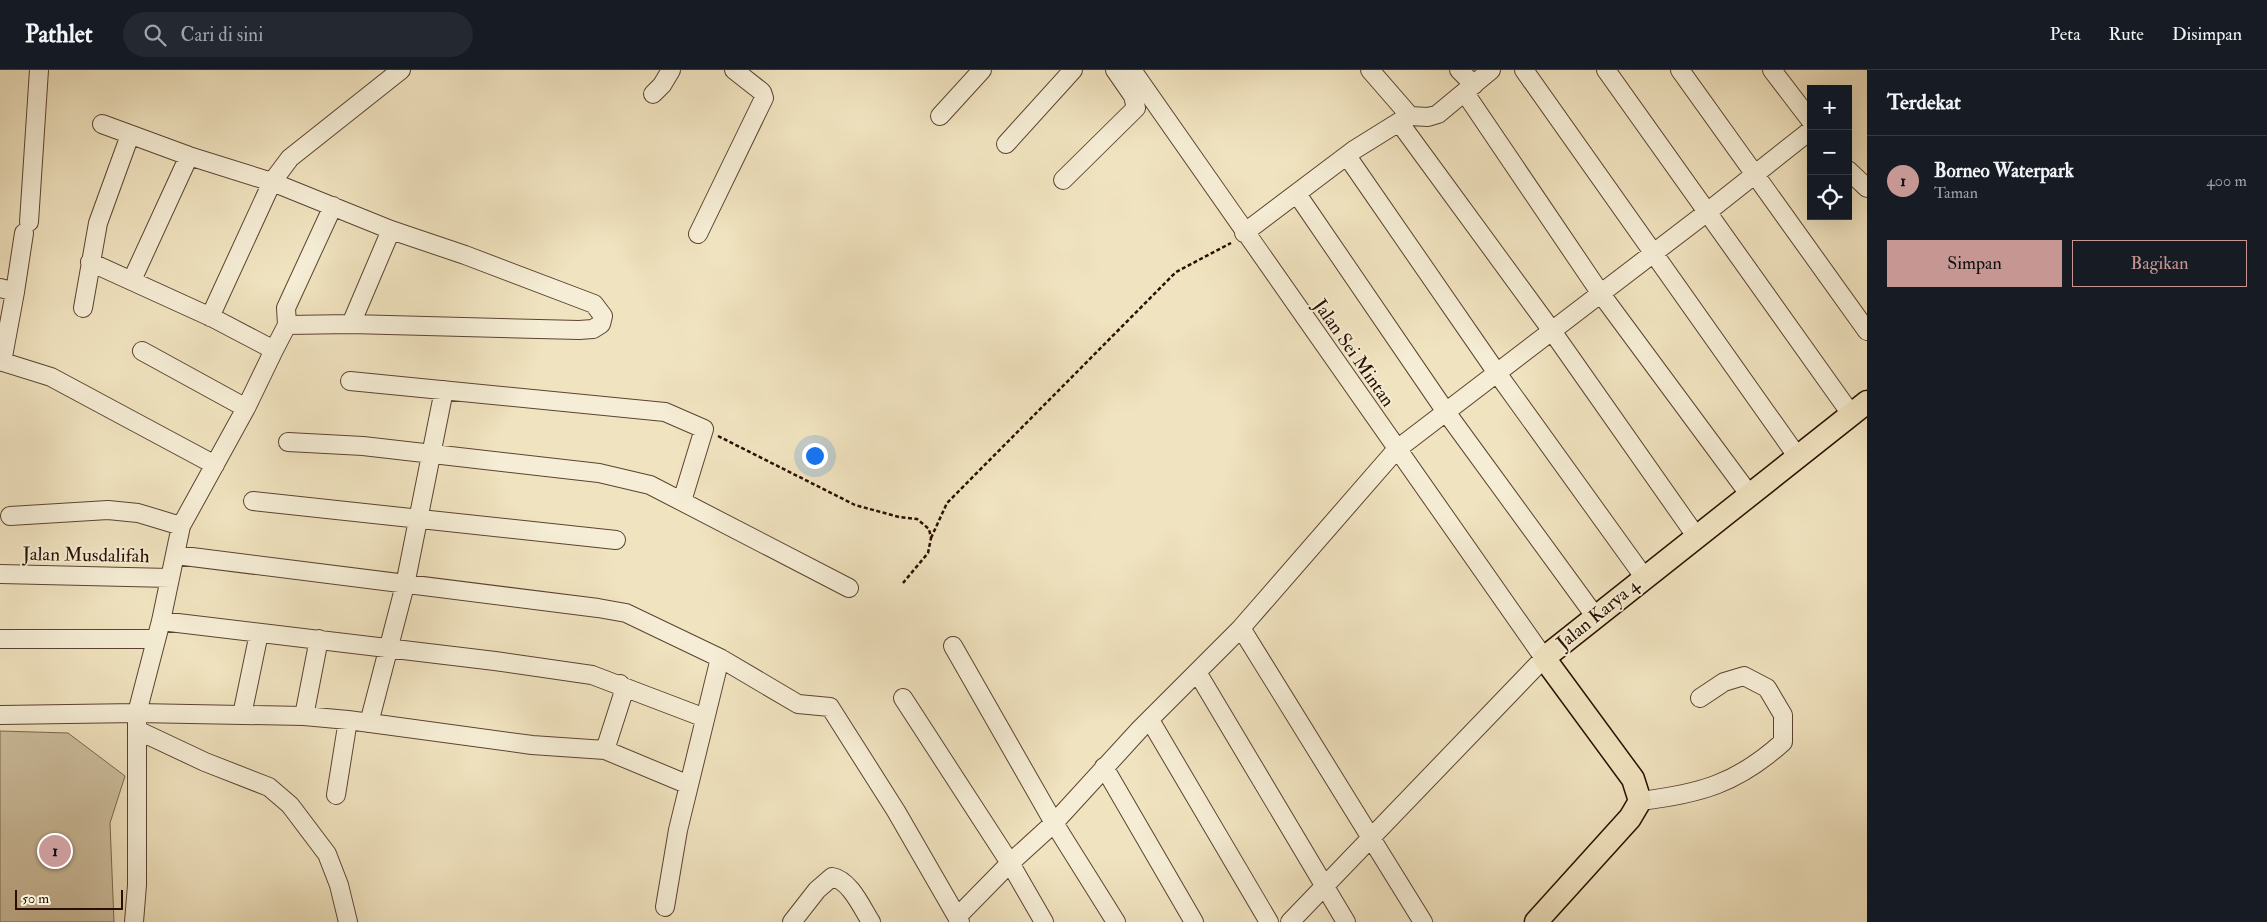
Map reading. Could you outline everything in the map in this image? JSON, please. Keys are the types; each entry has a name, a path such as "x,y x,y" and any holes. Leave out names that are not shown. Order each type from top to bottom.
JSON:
{"main road":[{"name":"Jalan Karya 4","path":"1640,801 1633,779 1544,658 1859,408"},
{"path":"1536,922 1630,818 1640,801"}],"street":[{"path":"39,70 26,227 8,290 1,362 51,377 216,464"},
{"path":"210,317 272,182 290,158 401,70"},
{"path":"653,94 662,85 671,70"},
{"path":"698,234 764,98 762,92 734,70"},
{"path":"940,116 982,70"},
{"path":"1006,144 1073,70"},
{"path":"1063,180 1136,108 1133,96 1115,70"},
{"name":"Jalan Sei Mintan","path":"1132,70 1396,450 1544,658"},
{"path":"1370,70 1696,536"},
{"path":"1459,70 1469,89 1601,294 1749,494"},
{"path":"1244,233 1347,156 1404,119 1433,116 1492,70"},
{"path":"1524,70 1798,456"},
{"path":"1606,70 1706,213 1859,408"},
{"path":"1680,70 1867,331"},
{"path":"1772,70 1807,116"},
{"path":"102,124 188,156 272,182 391,230 465,255 594,304 602,316 601,324 593,329 579,330 351,324 287,325"},
{"path":"176,555 405,585 588,606 626,613 720,658 798,704 830,707 896,811 958,919 1010,863 1054,823 1104,767 1241,628 1396,450 1654,254 1807,133"},
{"path":"83,308 98,224 130,135"},
{"path":"132,280 188,156"},
{"path":"1347,156 1498,373 1644,577"},
{"path":"1852,174 1867,188"},
{"path":"1297,194 1446,412 1595,616"},
{"path":"134,922 137,885 137,722 181,526 246,408 287,325 286,308 333,206"},
{"path":"351,324 391,230"},
{"path":"90,262 210,317 274,350"},
{"path":"142,351 246,408"},
{"path":"350,381 665,412 704,429 682,501"},
{"path":"369,723 405,585 444,390"},
{"path":"288,442 363,446 599,473 650,485 849,588"},
{"path":"253,501 616,540"},
{"path":"10,516 108,510 138,513 181,526"},
{"name":"Jalan Musdalifah","path":"0,574 170,578"},
{"path":"161,621 592,675 620,684 705,718"},
{"path":"1241,628 1423,922"},
{"path":"242,715 259,632"},
{"path":"0,639 155,640"},
{"path":"304,716 319,640"},
{"path":"953,646 1054,823 1116,922"},
{"path":"665,907 678,830 720,658"},
{"path":"1290,922 1544,658"},
{"path":"1198,672 1346,922"},
{"path":"1640,801 1672,797 1724,783 1760,763 1783,742 1783,715 1767,688 1744,676 1724,682 1700,698"},
{"path":"605,750 620,704 622,690 620,684"},
{"path":"904,698 1010,863 1044,922"},
{"path":"0,716 137,722 242,715 304,716 348,720 532,745 605,750 689,784"},
{"path":"336,795 348,720"},
{"path":"1150,720 1269,922"},
{"path":"137,722 205,762 269,787 283,799 327,854 339,885 348,922"},
{"path":"1104,767 1194,922"},
{"path":"792,922 817,890 832,878 838,878 846,885 871,922"}],"path":[{"path":"903,583 928,554 931,538 947,503 1176,272 1229,245 1244,233"},
{"path":"704,429 855,505 899,517 917,519 929,529 931,538"}],"shaded area":[{"path":"0,731 68,733 125,776 110,823 114,922 0,922"}],"place":[{"name":"Borneo Waterpark","path":"55,851"}]}
